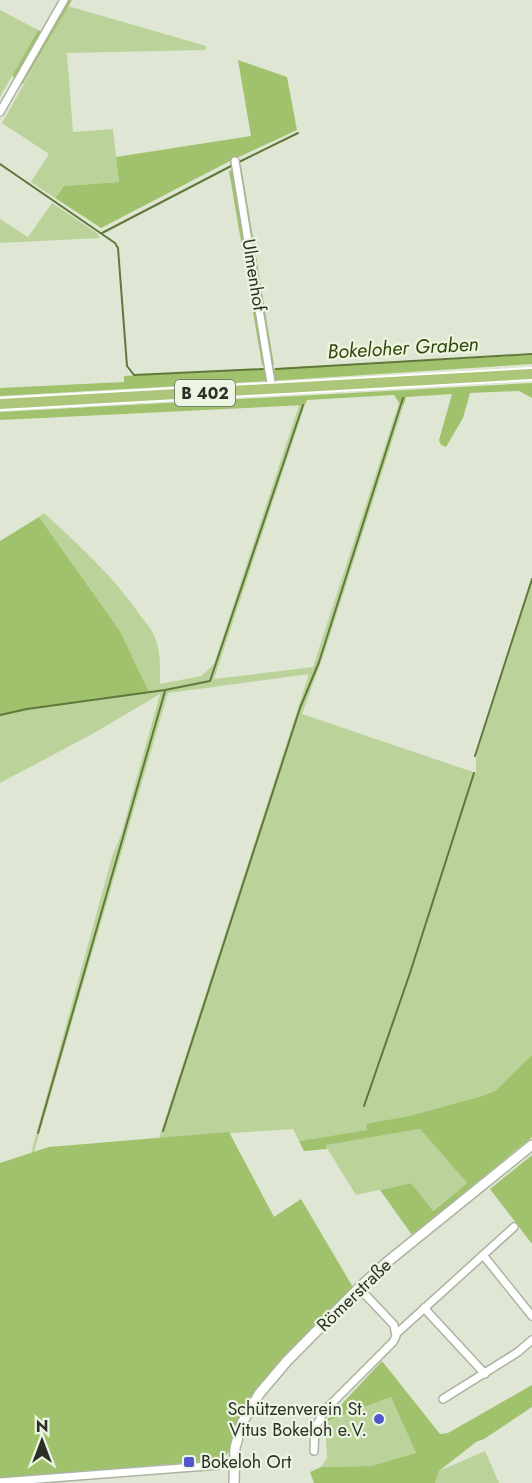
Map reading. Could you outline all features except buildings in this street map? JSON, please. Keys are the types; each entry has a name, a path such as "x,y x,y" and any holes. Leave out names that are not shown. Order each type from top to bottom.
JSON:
{"main road":[{"name":"B 402","path":"0,404 532,374"}],"street":[{"path":"0,112 64,0"},
{"name":"Ulmenhof","path":"235,161 272,389"},
{"name":"Römerstraße","path":"234,1483 233,1464 237,1435 249,1408 287,1361 359,1288 415,1238 532,1145"},
{"path":"314,1451 315,1428 325,1410 393,1342 396,1334 514,1227"},
{"path":"483,1255 532,1316"},
{"path":"359,1288 394,1325 396,1334"},
{"path":"424,1308 485,1374"},
{"path":"443,1399 485,1374 532,1340"},
{"path":"0,1482 64,1480 233,1464"}],"green space":[{"path":"64,0 72,0 23,84 12,76 38,30 44,34"},
{"path":"68,6 206,46 205,50 67,53 73,132 113,129 119,182 64,186 55,198 31,182 49,154 2,123"},
{"path":"0,10 38,30 0,97"},
{"path":"238,60 287,77 297,130 228,162 101,228 55,198 64,186 119,182 116,157 251,136"},
{"path":"241,165 274,365 262,365 229,171"},
{"path":"52,203 97,233 100,238 0,243 0,219 28,237"},
{"path":"532,355 532,364 0,396 0,388 124,382 124,376"},
{"path":"532,383 532,398 519,391 470,393 463,418 446,447 441,445 439,440 452,394 406,397 404,404 399,403 394,395 307,400 305,405 0,420 0,412"},
{"path":"399,403 404,404 324,654 302,714 476,773 476,756 532,580 532,1055 495,1091 409,1116 366,1125 368,1130 299,1141 293,1129 159,1138 309,674 168,693 34,1152 31,1153 112,857 121,835 160,694 94,733 0,783 0,715 27,709 149,692 120,631 39,517 44,513 83,549 119,587 148,626 154,635 158,649 160,684 201,676 214,664 299,405 305,405 214,679 313,667"},
{"path":"39,517 120,631 149,692 27,709 0,715 0,541"},
{"path":"532,1055 532,1137 412,1235 380,1190 411,1183 433,1211 467,1183 420,1129 326,1145 327,1149 304,1151 299,1141 367,1130 366,1124 409,1116 482,1096 495,1091"},
{"path":"420,1129 467,1183 432,1211 411,1183 356,1195 325,1145"},
{"path":"229,1132 274,1217 301,1199 354,1289 237,1426 230,1450 219,1460 0,1478 0,1163 49,1147"},
{"path":"532,1155 532,1244 490,1189"},
{"path":"382,1361 440,1434 448,1433 532,1385 532,1407 476,1442 439,1471 435,1483 314,1483 310,1472 321,1467 371,1466 416,1453 391,1397 325,1422"},
{"path":"391,1397 416,1453 371,1466 321,1467 327,1458 325,1422"},
{"path":"485,1451 499,1483 435,1483 439,1471"}],"waterway":[{"path":"239,162 298,133"},
{"name":"Bokeloher Graben","path":"0,164 115,243 118,248 127,366 134,375 263,369"},
{"path":"102,233 233,165"},
{"name":"Bokeloher Graben","path":"276,369 532,354"},
{"path":"163,1131 300,708 319,662 403,398"},
{"path":"0,715 210,681 303,405"},
{"path":"475,756 532,579"},
{"path":"38,1133 165,691"},
{"path":"364,1106 410,973 474,773"}],"place":[{"name":"Schützenverein St. Vitus Bokeloh e.V.","path":"379,1419"},
{"name":"Bokeloh Ort","path":"189,1462"}]}
